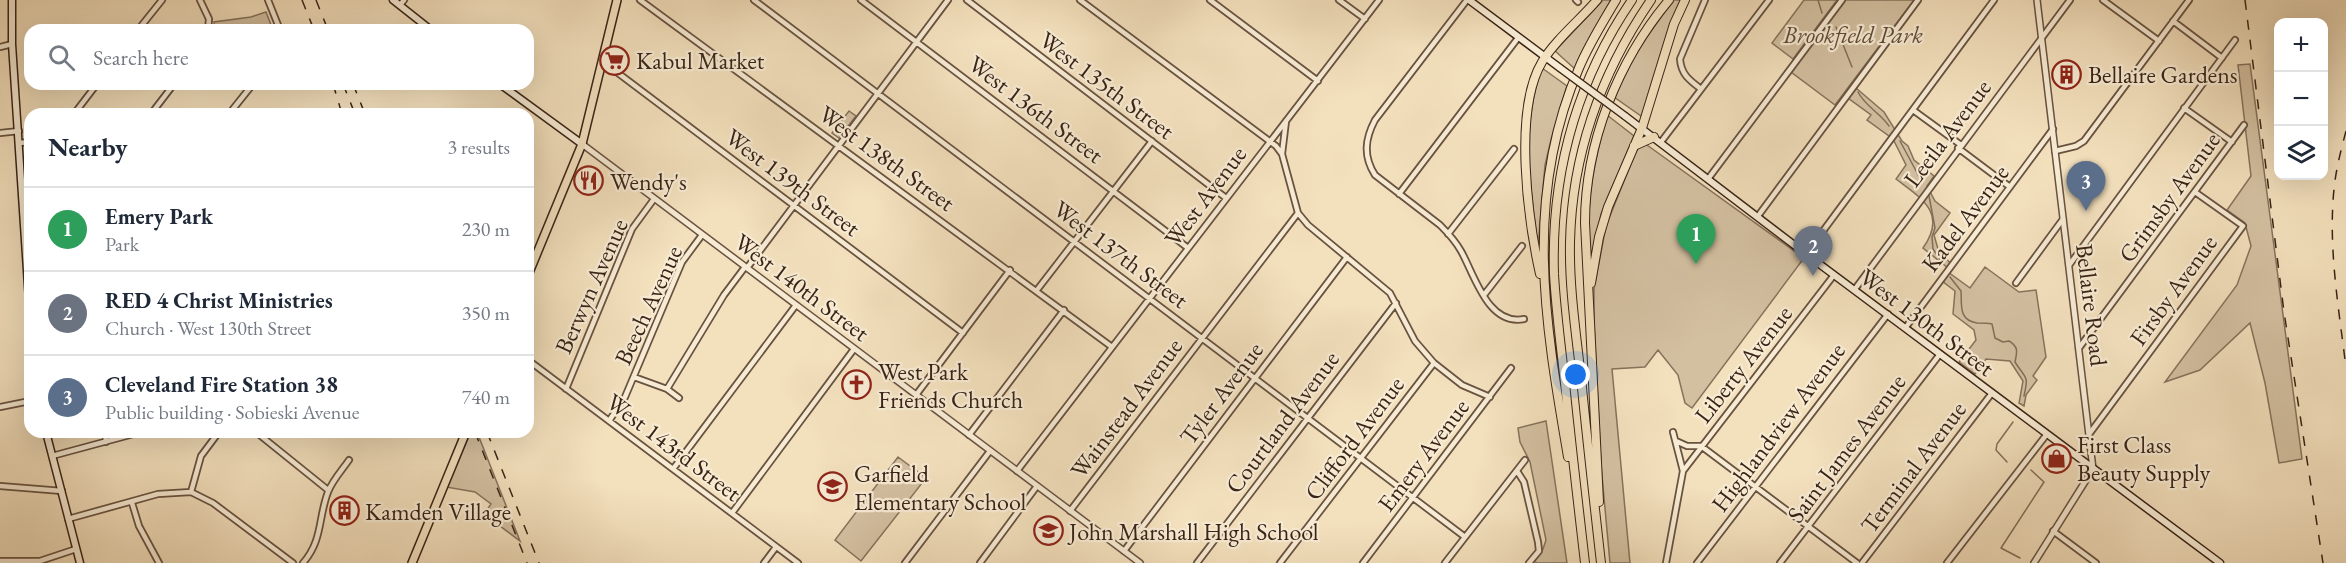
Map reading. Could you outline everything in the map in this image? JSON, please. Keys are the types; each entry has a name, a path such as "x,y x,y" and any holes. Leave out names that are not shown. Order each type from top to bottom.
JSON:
{"highway":[{"path":"1582,536 1536,254 1527,185 1525,145 1530,97 1535,77 1545,57 1597,0"},
{"path":"1546,305 1543,231 1553,152 1566,103 1579,68 1616,0"},
{"path":"1584,563 1556,303 1554,246 1556,209 1563,157 1581,98 1600,53 1632,0"},
{"path":"1600,560 1572,295 1570,244 1572,206 1581,152 1593,109 1619,51 1651,0"},
{"path":"1600,560 1585,206 1593,153 1622,72 1643,34 1669,0"},
{"path":"1589,302 1595,256 1603,222 1642,128 1674,24 1685,0"},
{"path":"1634,146 1658,140"}],"main road":[{"path":"12,0 12,44 24,212"},
{"path":"393,0 402,3 425,24"},
{"path":"534,260 582,144 617,0"},
{"name":"West 130th Street","path":"1468,0 1626,116 1806,254 2220,563"},
{"name":"West 140th Street","path":"508,90 533,108"},
{"name":"West 140th Street","path":"534,109 582,144"},
{"path":"48,438 80,563"},
{"path":"412,563 463,438"}],"street":[{"path":"143,24 162,0"},
{"path":"200,0 209,19 209,24"},
{"path":"268,0 278,24"},
{"name":"West 138th Street","path":"640,0 1112,347"},
{"name":"West 137th Street","path":"754,0 1465,537"},
{"name":"West 136th Street","path":"861,0 1188,248"},
{"path":"667,389 724,295 948,0"},
{"name":"West 135th Street","path":"967,0 1226,198"},
{"path":"1080,0 1269,141 1282,154"},
{"path":"1210,0 1318,81"},
{"path":"1339,0 1365,19"},
{"name":"West Avenue","path":"1017,471 1379,0"},
{"path":"1468,0 1375,120 1368,134 1366,150 1369,165 1375,175 1448,234 1461,251 1475,282 1493,309 1515,321 1524,319"},
{"path":"1701,89 1686,78 1680,59 1705,0"},
{"path":"1658,140 1701,89 1769,0"},
{"path":"1708,179 1842,0"},
{"path":"1758,216 1918,0"},
{"path":"1806,254 1994,0"},
{"name":"Bellaire Road","path":"2037,0 2093,469"},
{"name":"Leeila Avenue","path":"1855,289 2070,0"},
{"path":"2103,0 2159,41"},
{"path":"2055,151 2076,146 2084,141 2189,0"},
{"path":"2173,21 2222,58"},
{"path":"1399,194 1518,38"},
{"path":"2070,264 2235,40"},
{"path":"0,47 12,44"},
{"name":"West 139th Street","path":"602,61 963,333"},
{"path":"79,108 92,90"},
{"path":"156,108 169,90"},
{"path":"234,108 248,90"},
{"path":"2184,108 2232,142"},
{"path":"1913,110 2010,187"},
{"path":"1287,119 1282,154 1298,213 1316,233 1381,283 1396,303 1415,341 1434,363 1462,385 1490,397"},
{"name":"Grimsby Avenue","path":"2079,348 2244,125"},
{"name":"Kadel Avenue","path":"1906,327 2053,129"},
{"path":"0,133 18,131"},
{"path":"1037,290 1152,141"},
{"path":"19,143 24,143"},
{"name":"West 140th Street","path":"582,144 1140,563"},
{"path":"1448,234 1514,149"},
{"name":"Firsby Avenue","path":"2090,433 2243,226 2195,192"},
{"name":"Berwyn Avenue","path":"566,389 632,229 654,199"},
{"name":"Wainstead Avenue","path":"1070,511 1298,213"},
{"path":"2016,283 2063,219"},
{"name":"Beech Avenue","path":"609,422 625,397 682,262 702,235"},
{"path":"1484,295 1522,246"},
{"name":"Tyler Avenue","path":"1124,551 1347,257"},
{"path":"916,395 1010,270"},
{"name":"Liberty Avenue","path":"1683,471 1834,275"},
{"name":"Courtland Avenue","path":"1197,563 1396,303"},
{"path":"673,469 796,305"},
{"path":"969,435 1064,310"},
{"name":"Highlandview Avenue","path":"1697,563 1888,314"},
{"path":"732,513 854,349"},
{"name":"Saint James Avenue","path":"1780,563 1940,354"},
{"name":"Clifford Avenue","path":"1280,563 1434,363"},
{"name":"West 143rd Street","path":"534,365 798,563"},
{"name":"Emery Avenue","path":"1363,563 1511,368"},
{"path":"634,377 667,389 680,398"},
{"name":"Terminal Avenue","path":"1862,563 1992,393"},
{"path":"0,407 24,402"},
{"path":"1666,563 1683,471 1673,432"},
{"path":"1947,563 2047,434"},
{"path":"106,438 106,442"},
{"path":"52,456 120,438"},
{"path":"191,492 201,456 214,438"},
{"path":"263,438 328,490"},
{"name":"Liberty Avenue","path":"1676,441 1687,446 1701,446"},
{"path":"1701,446 1857,563"},
{"path":"905,563 990,451"},
{"path":"303,563 312,552 321,526 328,490 349,460"},
{"path":"1445,563 1526,460"},
{"path":"2034,563 2093,469"},
{"path":"1517,471 1524,482 1539,551 1529,563"},
{"path":"0,486 62,491"},
{"path":"980,563 1037,486"},
{"path":"68,519 158,494 191,492 213,503 293,563"},
{"path":"132,503 139,526 159,563"},
{"path":"2053,531 2096,563"},
{"path":"764,563 776,547"},
{"path":"0,561 39,561 75,549"}],"green space":[{"path":"1603,0 1611,0 1575,69 1555,51"},
{"path":"1673,0 1682,0 1641,116 1614,97 1637,51"},
{"path":"1804,0 1837,0 1793,59 1772,43"},
{"name":"Brookfield Park","path":"1844,0 1914,0 1835,105 1791,72"},
{"path":"266,12 271,24 214,24 214,22 251,17"},
{"path":"2250,64 2302,459 2279,463 2265,383 2250,323 2200,370 2165,382 2237,285 2251,246 2245,223 2227,210 2251,176 2238,65"},
{"path":"1542,68 1567,86 1545,165 1538,247 1530,179 1529,135 1535,91"},
{"path":"1856,88 1884,112 1902,141 1908,146 1914,160 1934,176 1927,186 1935,201 1950,213 1934,235 1938,249 1951,264 1948,268 1923,248 1930,236 1933,225 1932,216 1922,200 1896,179 1906,165 1893,139 1867,120 1871,115 1848,98"},
{"path":"849,111 856,116 839,138 832,133"},
{"path":"1607,115 1634,136 1601,214 1592,256 1589,256 1592,184"},
{"path":"1647,145 1804,258 1692,408 1685,403 1678,375 1658,350 1645,367 1612,369 1630,563 1610,563 1601,465 1594,289 1606,226 1636,151 1641,146"},
{"path":"1985,267 2019,292 2036,290 2046,357 2033,376 2037,380 2026,395 2024,406 2019,403 2023,381 2010,361 1986,359 1975,374 1959,362 1976,340 1974,330 1953,314 1955,291 1942,281 1948,272 1970,288"},
{"path":"1546,421 1567,563 1537,563 1534,561 1543,549 1546,540 1530,462 1520,442 1518,428"},
{"path":"466,438 479,438 520,541 484,514 491,504 475,492 446,487"},
{"path":"898,457 926,478 861,561 835,540"}],"waterway":[{"path":"1818,0 1822,13"},
{"path":"1836,27 1852,67"},
{"path":"1858,92 1889,126"},
{"path":"1900,141 1922,182"},
{"path":"1929,196 1935,228 1932,237 1933,249 1943,264"},
{"path":"1950,277 1961,291 1962,311 1967,319 1977,323 1992,324 1995,338 2003,342 2009,341 2016,348 2015,362 2026,380 2024,396"},
{"path":"2007,462 1996,450 1997,444 2013,422"},
{"path":"2020,558 2001,548 2044,482 2031,470"}],"railway":[{"path":"302,0 312,24"},
{"path":"316,0 326,24"},
{"path":"2245,0 2284,312 2323,563"},
{"path":"335,90 340,108"},
{"path":"345,90 353,108"},
{"path":"355,90 363,108"},
{"path":"2346,131 2335,182 2332,234 2346,368"},
{"path":"477,438 527,563"},
{"path":"489,438 539,563"}],"place":[{"name":"Kabul Market","path":"615,60"},
{"name":"Bellaire Gardens","path":"2067,74"},
{"name":"Wendy's","path":"589,181"},
{"name":"Cleveland Fire Station 38","path":"2086,211"},
{"name":"Emery Park","path":"1696,264"},
{"name":"RED 4 Christ Ministries","path":"1813,276"},
{"name":"West Park Friends Church","path":"857,385"},
{"name":"First Class Beauty Supply","path":"2056,458"},
{"name":"Garfield Elementary School","path":"833,487"},
{"name":"Kamden Village","path":"344,511"},
{"name":"John Marshall High School","path":"1048,531"}]}
